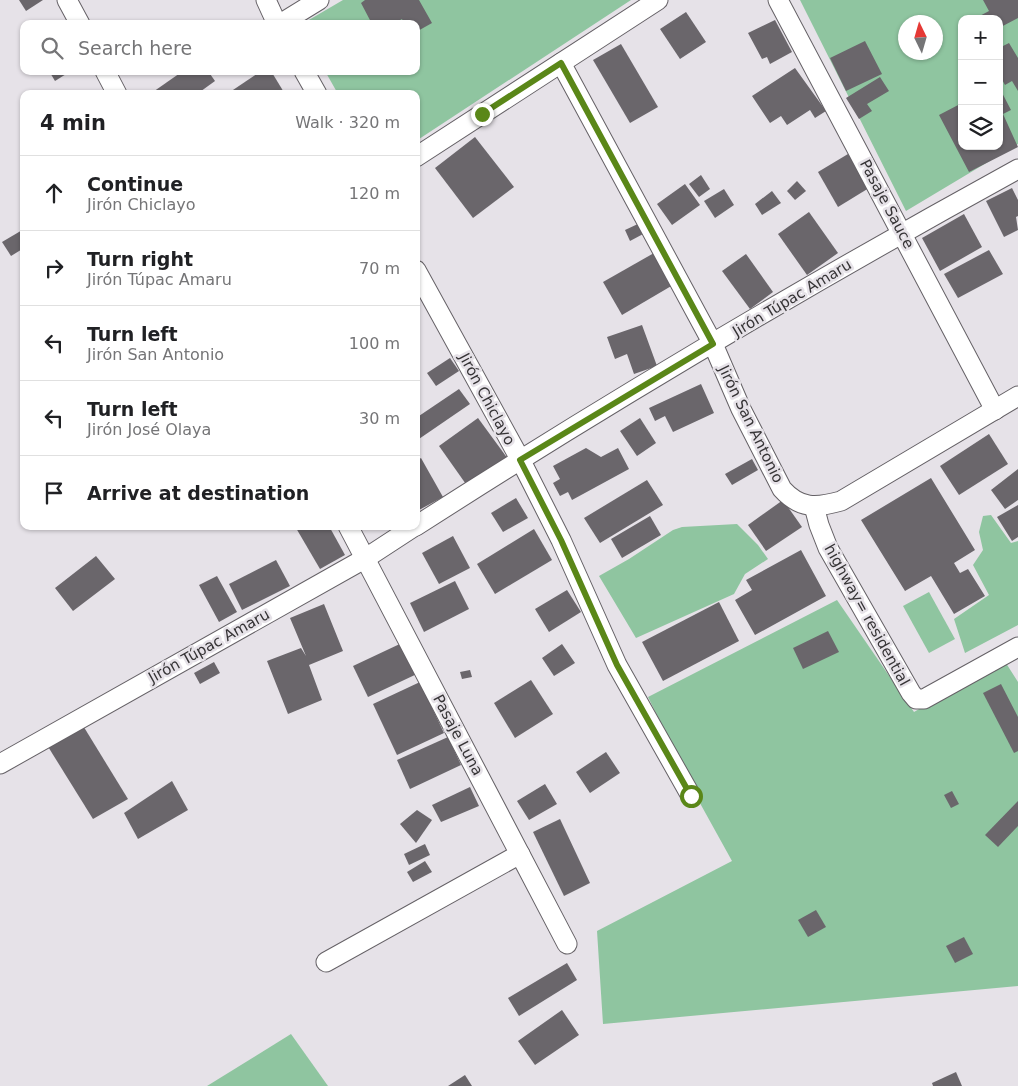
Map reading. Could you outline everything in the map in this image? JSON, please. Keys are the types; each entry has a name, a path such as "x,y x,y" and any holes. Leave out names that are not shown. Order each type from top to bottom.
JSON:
{"street":[{"path":"67,0 78,20"},
{"path":"266,0 277,20"},
{"path":"286,20 319,0"},
{"path":"420,154 658,0"},
{"name":"Pasaje Sauce","path":"778,0 995,410"},
{"name":"Jirón San Antonio","path":"561,63 713,344 741,409 782,488 800,503 814,506"},
{"path":"107,75 115,90"},
{"path":"306,75 315,90"},
{"name":"Jirón Túpac Amaru","path":"420,523 520,460 713,344 902,233 1018,170"},
{"name":"Jirón Chiclayo","path":"420,277 520,460 561,540 617,665 691,796"},
{"path":"814,506 822,506 840,501 1018,396"},
{"name":"highway= residential","path":"814,506 828,548 916,699 924,698 1018,647"},
{"name":"Pasaje Luna","path":"350,530 567,944"},
{"name":"Jirón Túpac Amaru","path":"0,764 366,558 410,530"},
{"path":"326,962 520,854"}],"green space":[{"path":"343,0 631,0 420,138 420,90 336,90 327,75 420,75 420,20 309,20"},
{"path":"800,0 1018,0 1018,144 906,211"},
{"path":"991,515 1011,543 1018,541 1018,625 965,653 954,619 989,595 973,565 983,550 979,532 983,516"},
{"path":"737,524 758,545 768,559 745,574 734,594 636,638 599,576 673,530 682,527"},
{"path":"929,592 955,639 929,653 903,606"},
{"path":"837,600 914,712 1004,660 1018,682 1018,986 603,1024 597,931 732,861 701,805 648,697"},
{"path":"291,1034 328,1086 207,1086"}],"building":[{"path":"19,0 43,0 26,11"},
{"path":"365,0 419,0 432,23 420,30 420,20 370,20 361,3"},
{"path":"983,0 1018,0 1018,18 1003,26 1003,15 982,15 989,11"},
{"path":"686,12 706,42 680,59 660,29"},
{"path":"775,20 792,52 770,64 767,57 762,59 748,33"},
{"path":"865,41 882,74 846,91 830,58"},
{"path":"1009,43 1018,58 1018,91 1012,81 1005,85 1003,81 1003,46"},
{"path":"621,44 658,107 630,123 593,60"},
{"path":"795,68 826,111 815,118 810,110 787,125 781,116 770,123 752,96"},
{"path":"51,75 65,75 55,81"},
{"path":"177,75 211,75 215,81 203,90 156,90"},
{"path":"255,75 273,75 283,90 233,90"},
{"path":"880,77 889,91 867,104 872,111 859,119 846,98"},
{"path":"1003,95 1011,110 1003,114"},
{"path":"958,105 958,150 1003,150 1003,114 1018,147 969,172 939,115"},
{"path":"475,137 514,187 473,218 435,168"},
{"path":"848,154 869,188 838,207 818,172"},
{"path":"701,175 710,189 699,197 689,184"},
{"path":"797,181 806,191 795,200 787,191"},
{"path":"685,184 700,205 672,225 657,204"},
{"path":"1012,188 1018,200 1018,216 1016,217 1018,230 1004,237 986,201"},
{"path":"724,189 734,205 715,218 704,201"},
{"path":"772,191 781,203 762,215 755,204"},
{"path":"809,212 838,253 807,275 778,234"},
{"path":"964,214 982,247 940,271 922,238"},
{"path":"640,223 645,233 630,241 625,230"},
{"path":"20,231 20,250 11,256 2,242"},
{"path":"989,250 1003,274 958,298 944,274"},
{"path":"654,253 673,285 622,315 603,282"},
{"path":"746,254 773,292 750,309 722,271"},
{"path":"642,325 657,366 634,374 627,354 615,359 607,337"},
{"path":"450,358 459,371 436,386 427,373"},
{"path":"701,384 714,413 673,432 665,416 655,421 649,408"},
{"path":"459,389 470,404 420,438 420,415"},
{"path":"478,418 508,459 468,487 439,446"},
{"path":"640,418 656,443 637,456 620,431"},
{"path":"989,434 1008,464 959,495 940,466"},
{"path":"586,448 601,457 618,448 629,469 572,500 568,492 560,496 553,483 560,479 553,466"},
{"path":"420,459 443,497 420,509"},
{"path":"752,459 758,470 732,485 725,474"},
{"path":"1018,469 1018,500 1005,509 991,490"},
{"path":"931,478 975,550 954,563 960,573 968,569 985,596 954,614 931,576 905,591 861,520"},
{"path":"647,480 663,505 600,543 584,518"},
{"path":"516,498 528,518 503,532 491,513"},
{"path":"783,500 802,527 766,551 748,525"},
{"path":"1018,505 1018,537 1012,541 997,517"},
{"path":"650,516 661,535 622,558 611,539"},
{"path":"534,529 552,560 495,594 477,564"},
{"path":"297,530 331,530 345,555 320,569"},
{"path":"453,536 470,568 439,584 422,553"},
{"path":"801,550 826,596 755,635 735,600 752,590 746,580"},
{"path":"96,556 115,579 73,611 55,588"},
{"path":"276,560 290,586 242,610 229,584"},
{"path":"217,576 237,612 219,622 199,585"},
{"path":"455,581 469,609 424,632 410,603"},
{"path":"567,590 581,612 549,632 535,609"},
{"path":"719,602 739,641 663,681 642,642"},
{"path":"324,604 343,651 309,665 322,700 288,714 267,661 301,648 306,656 290,618"},
{"path":"828,631 839,652 803,669 793,648"},
{"path":"404,642 419,673 368,697 353,666"},
{"path":"562,644 575,663 554,676 542,658"},
{"path":"214,662 220,673 200,684 194,673"},
{"path":"470,670 472,677 462,679 460,672"},
{"path":"531,680 553,714 515,738 494,703"},
{"path":"420,682 444,733 397,755 373,704"},
{"path":"1001,684 1018,717 1018,751 1014,753 983,693"},
{"path":"82,724 128,799 93,819 47,745"},
{"path":"448,737 461,765 410,789 397,760"},
{"path":"606,752 620,773 590,793 576,772"},
{"path":"172,781 188,810 138,839 124,813"},
{"path":"545,784 557,804 529,820 517,801"},
{"path":"470,787 479,806 441,822 432,805"},
{"path":"952,791 959,804 951,808 944,795"},
{"path":"1018,801 1018,826 998,847 985,835"},
{"path":"417,810 432,820 416,843 400,824"},
{"path":"560,819 590,883 564,896 533,832"},
{"path":"425,844 430,855 409,865 404,854"},
{"path":"425,861 432,872 413,882 407,872"},
{"path":"816,910 826,927 808,937 798,920"},
{"path":"964,937 973,954 955,963 946,946"},
{"path":"567,963 577,980 519,1016 508,998"},
{"path":"562,1010 579,1035 535,1065 518,1041"},
{"path":"956,1072 962,1086 933,1086 932,1083"},
{"path":"465,1075 472,1086 448,1086"}],"route":[{"path":"482,114 561,63 713,344 520,460 561,540 617,665 691,796"}]}
